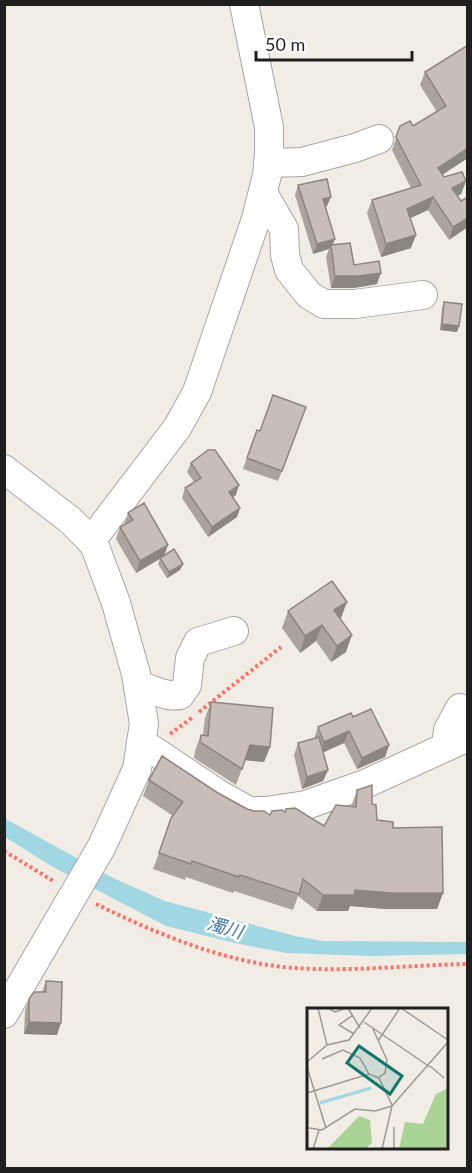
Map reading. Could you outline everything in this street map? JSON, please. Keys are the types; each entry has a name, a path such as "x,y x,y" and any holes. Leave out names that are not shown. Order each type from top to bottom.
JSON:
{"street":[{"path":"91,541 177,428 197,392 256,219 268,163 269,127 244,4"},
{"path":"268,163 302,162 355,148 379,138"},
{"path":"262,193 284,229 285,255 289,270 309,295 324,304 355,304 423,295"},
{"path":"4,469 70,520 91,541 116,603 136,674 146,745 102,846 4,1014"},
{"path":"138,686 170,696 180,695 188,686 190,658 198,642 234,631"},
{"path":"146,745 220,795 249,811 306,806 365,784 457,742 448,730 460,708"}],"path":[{"path":"146,745 193,717 281,647"},
{"path":"4,851 141,926 196,946 255,963 294,968 336,969 468,964"}],"water":[{"name":"濁川","path":"4,818 113,878 165,901 295,936 323,941 467,942 467,954 371,956 286,953 166,926 53,867 5,837"}],"building":[{"path":"468,45 468,148 438,168 444,177 462,172 466,181 452,188 461,201 468,197 468,218 453,227 433,197 407,209 416,235 386,244 372,200 421,185 396,137 400,126 410,121 413,126 446,106 425,72"},
{"path":"327,179 331,197 323,199 335,239 317,244 298,185"},
{"path":"350,243 354,265 379,261 381,273 335,276 331,245"},
{"path":"444,302 462,304 459,326 442,324"},
{"path":"273,395 306,407 282,471 247,458"},
{"path":"208,450 215,450 239,485 229,492 240,508 212,527 185,488 201,478 191,463"},
{"path":"144,503 168,545 140,561 120,527 133,520 128,513"},
{"path":"174,549 183,564 169,572 160,558"},
{"path":"332,581 347,602 334,610 352,635 337,646 322,625 305,636 288,611"},
{"path":"211,702 273,708 270,747 250,745 242,769 200,742 201,735 208,736"},
{"path":"371,709 389,745 362,758 349,731 324,742 318,727 351,713 353,717"},
{"path":"319,737 328,770 307,777 298,743"},
{"path":"162,756 247,809 264,811 270,815 272,811 285,812 286,809 295,808 324,826 336,805 356,807 357,790 372,785 372,804 376,805 377,820 393,822 393,828 442,827 443,893 355,890 354,895 323,895 303,879 299,894 159,853 171,818 183,802 149,780"},
{"path":"46,981 62,982 61,1023 29,1022 29,999 34,992 46,992"}]}
